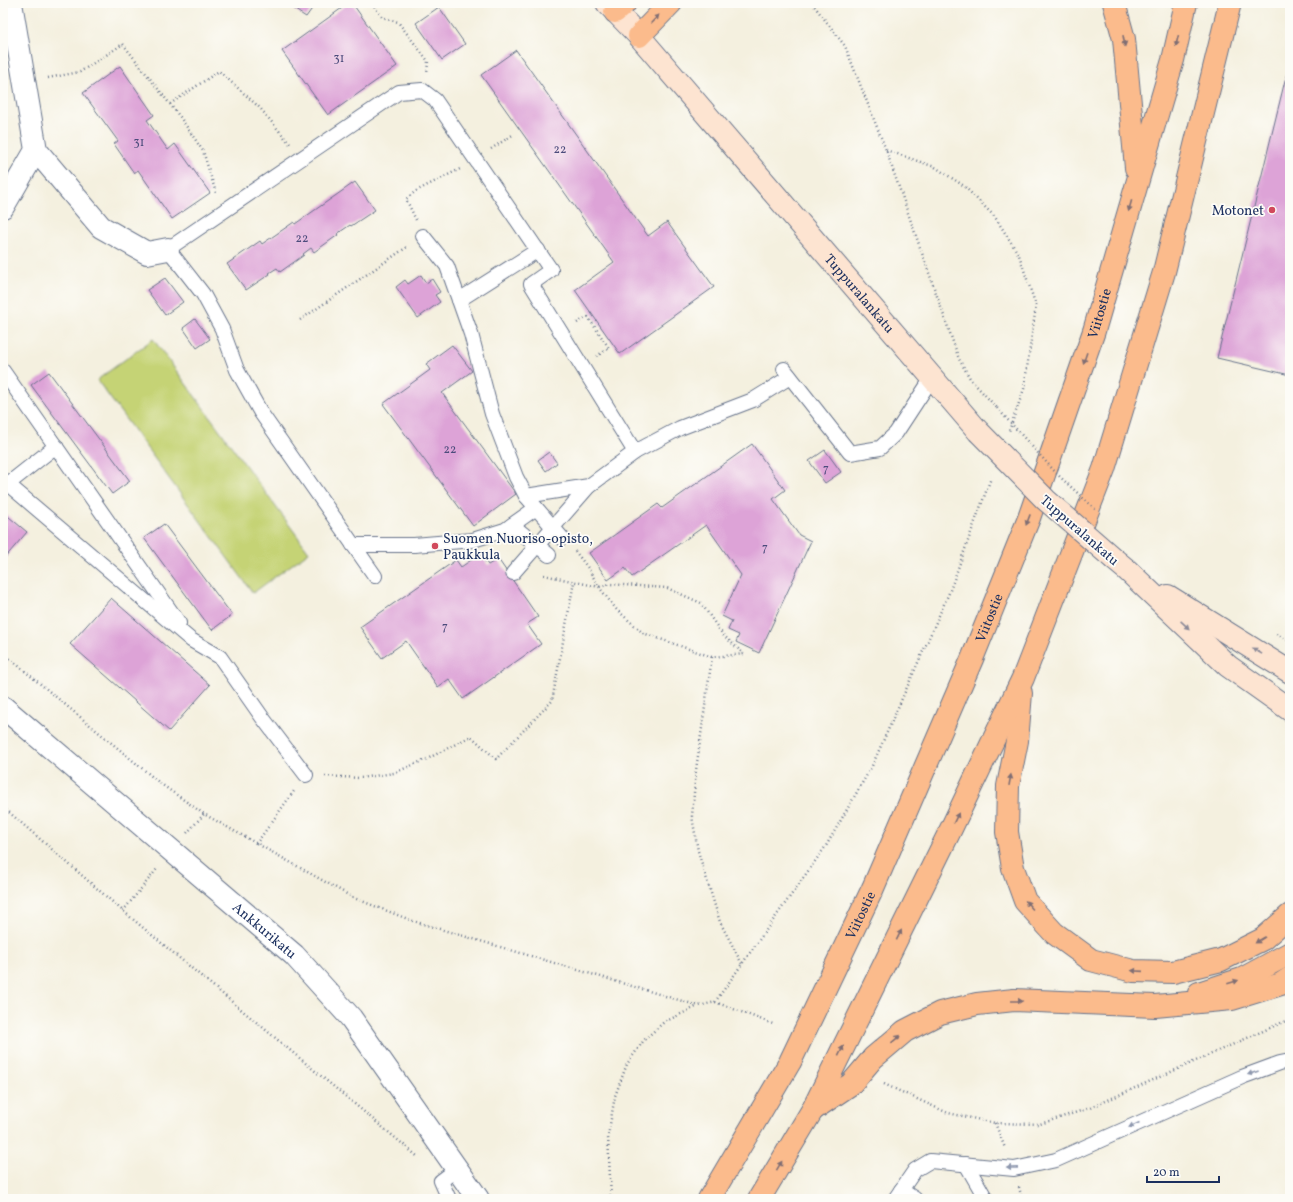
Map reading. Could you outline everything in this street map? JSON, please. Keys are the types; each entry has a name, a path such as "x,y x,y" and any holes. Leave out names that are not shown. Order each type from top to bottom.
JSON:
{"highway":[{"path":"639,36 671,3"},
{"path":"1114,3 1124,39 1138,181"},
{"name":"Viitostie","path":"709,1199 793,1055 873,888 972,659 1029,518 1094,331 1173,60 1186,3"},
{"path":"759,1199 813,1109 949,833 1023,678 1104,470 1160,287 1230,3"},
{"path":"1023,678 1017,741 1008,786 1007,832 1013,868 1025,900 1054,933 1091,960 1133,971 1173,972 1221,960 1263,939 1290,915"},
{"path":"1156,1006 1242,979 1290,953"},
{"path":"813,1109 851,1084 874,1058 905,1031 940,1013 977,1004 1014,1000 1156,1006 1232,999 1281,984 1290,978"}],"street":[{"path":"11,3 36,150 101,227 147,253 168,249"},
{"name":"Tuppuralankatu","path":"616,6 639,36 978,431 1046,500 1121,565 1228,666 1290,710"},
{"path":"5,200 36,150"},
{"name":"Tuppuralankatu","path":"1121,565 1290,672"},
{"name":"Ankkurikatu","path":"3,707 294,955 351,1018 449,1175 478,1199"}],"lane":[{"path":"375,576 261,413 237,370 222,328 203,294 168,249 399,92 422,90 435,100 538,250 551,270 531,284 635,452"},
{"path":"423,236 447,266 471,334 492,414 516,477 526,496 557,533"},
{"path":"459,300 538,250"},
{"path":"3,371 191,640"},
{"path":"513,572 538,545 557,533 590,486 635,452 680,428 753,400 787,373 850,454 880,448 896,433 932,378"},
{"path":"56,446 6,482 191,640 220,657 262,717 306,775"},
{"path":"526,496 590,486"},
{"path":"353,544 414,545 473,540 505,530 536,508"},
{"path":"512,525 550,555"},
{"path":"915,1199 898,1195 915,1170 930,1161 1014,1169 1056,1160 1242,1077 1280,1063 1290,1062"},
{"path":"966,1164 986,1199"},
{"path":"449,1175 449,1199"}],"path":[{"path":"372,3 382,17 398,22 428,61 426,93"},
{"path":"812,3 845,46 886,150 959,359 972,380 1058,475 1098,511"},
{"path":"24,76 42,79 80,72 123,44 180,117 203,151 218,200 216,216"},
{"path":"170,104 219,71 260,108 302,158"},
{"path":"300,320 423,236 406,199 416,191 476,160 514,134"},
{"path":"886,150 935,167 964,186 995,217 1019,255 1036,306 1024,389 1008,433"},
{"path":"561,332 588,317 608,348 582,367"},
{"path":"715,1002 826,846 872,766 949,593 992,476"},
{"path":"550,555 536,573 599,587 610,584 667,588 701,603 723,635 744,654 712,656 643,633 616,609 599,587 588,568 576,552 557,533"},
{"path":"256,844 306,775 360,778 394,773 429,758 471,736 496,759 552,701 574,582"},
{"path":"3,653 161,784 204,814 354,898 413,921 699,1006"},
{"path":"712,656 696,770 692,816 698,851 720,922 742,964"},
{"path":"3,807 124,911 422,1160 449,1175"},
{"path":"611,1199 608,1136 615,1096 627,1064 644,1040 664,1022 699,1006 715,1002 773,1024"},
{"path":"884,1084 948,1113 995,1123 1040,1124 1090,1108 1290,1019"}],"green space":[{"path":"153,339 309,552 253,593 97,380"}],"building":[{"path":"295,3 316,3 306,17 292,8"},
{"path":"349,3 352,3 397,66 328,115 282,51"},
{"path":"439,7 465,44 442,60 416,23"},
{"path":"516,50 648,236 667,222 714,287 620,354 575,290 614,262 481,75"},
{"name":"Motonet","path":"1290,64 1290,375 1217,358"},
{"path":"120,66 154,115 147,120 168,150 175,144 210,193 172,219 138,170 134,173 114,144 118,141 83,93"},
{"path":"355,182 375,210 351,226 350,225 314,252 311,248 303,254 304,255 280,272 277,268 246,290 227,264 260,241 262,244 294,222 295,224"},
{"path":"421,275 426,283 432,279 440,292 435,295 440,302 418,318 396,287 405,280 408,284"},
{"path":"165,278 183,302 165,315 147,290"},
{"path":"195,319 210,339 197,348 183,328"},
{"path":"452,345 472,371 442,393 516,494 473,526 383,404 430,370 426,364"},
{"path":"49,372 130,481 112,494 31,385"},
{"path":"752,444 785,490 773,499 799,535 811,541 759,653 736,642 739,635 728,630 732,621 722,616 741,575 706,525 632,577 625,568 608,580 589,553 658,504 662,508"},
{"path":"825,450 841,472 825,483 809,461"},
{"path":"549,452 557,463 546,471 538,460"},
{"path":"3,512 27,532 3,560"},
{"path":"164,524 232,615 212,630 144,538"},
{"path":"480,554 488,565 498,559 538,617 527,624 541,644 463,699 449,679 438,687 406,641 382,658 360,627 456,560 461,567"},
{"path":"111,598 210,685 169,731 70,644"}],"place":[{"name":"Motonet","path":"1272,210"},
{"name":"Suomen Nuoriso-opisto, Paukkula","path":"435,546"}]}
